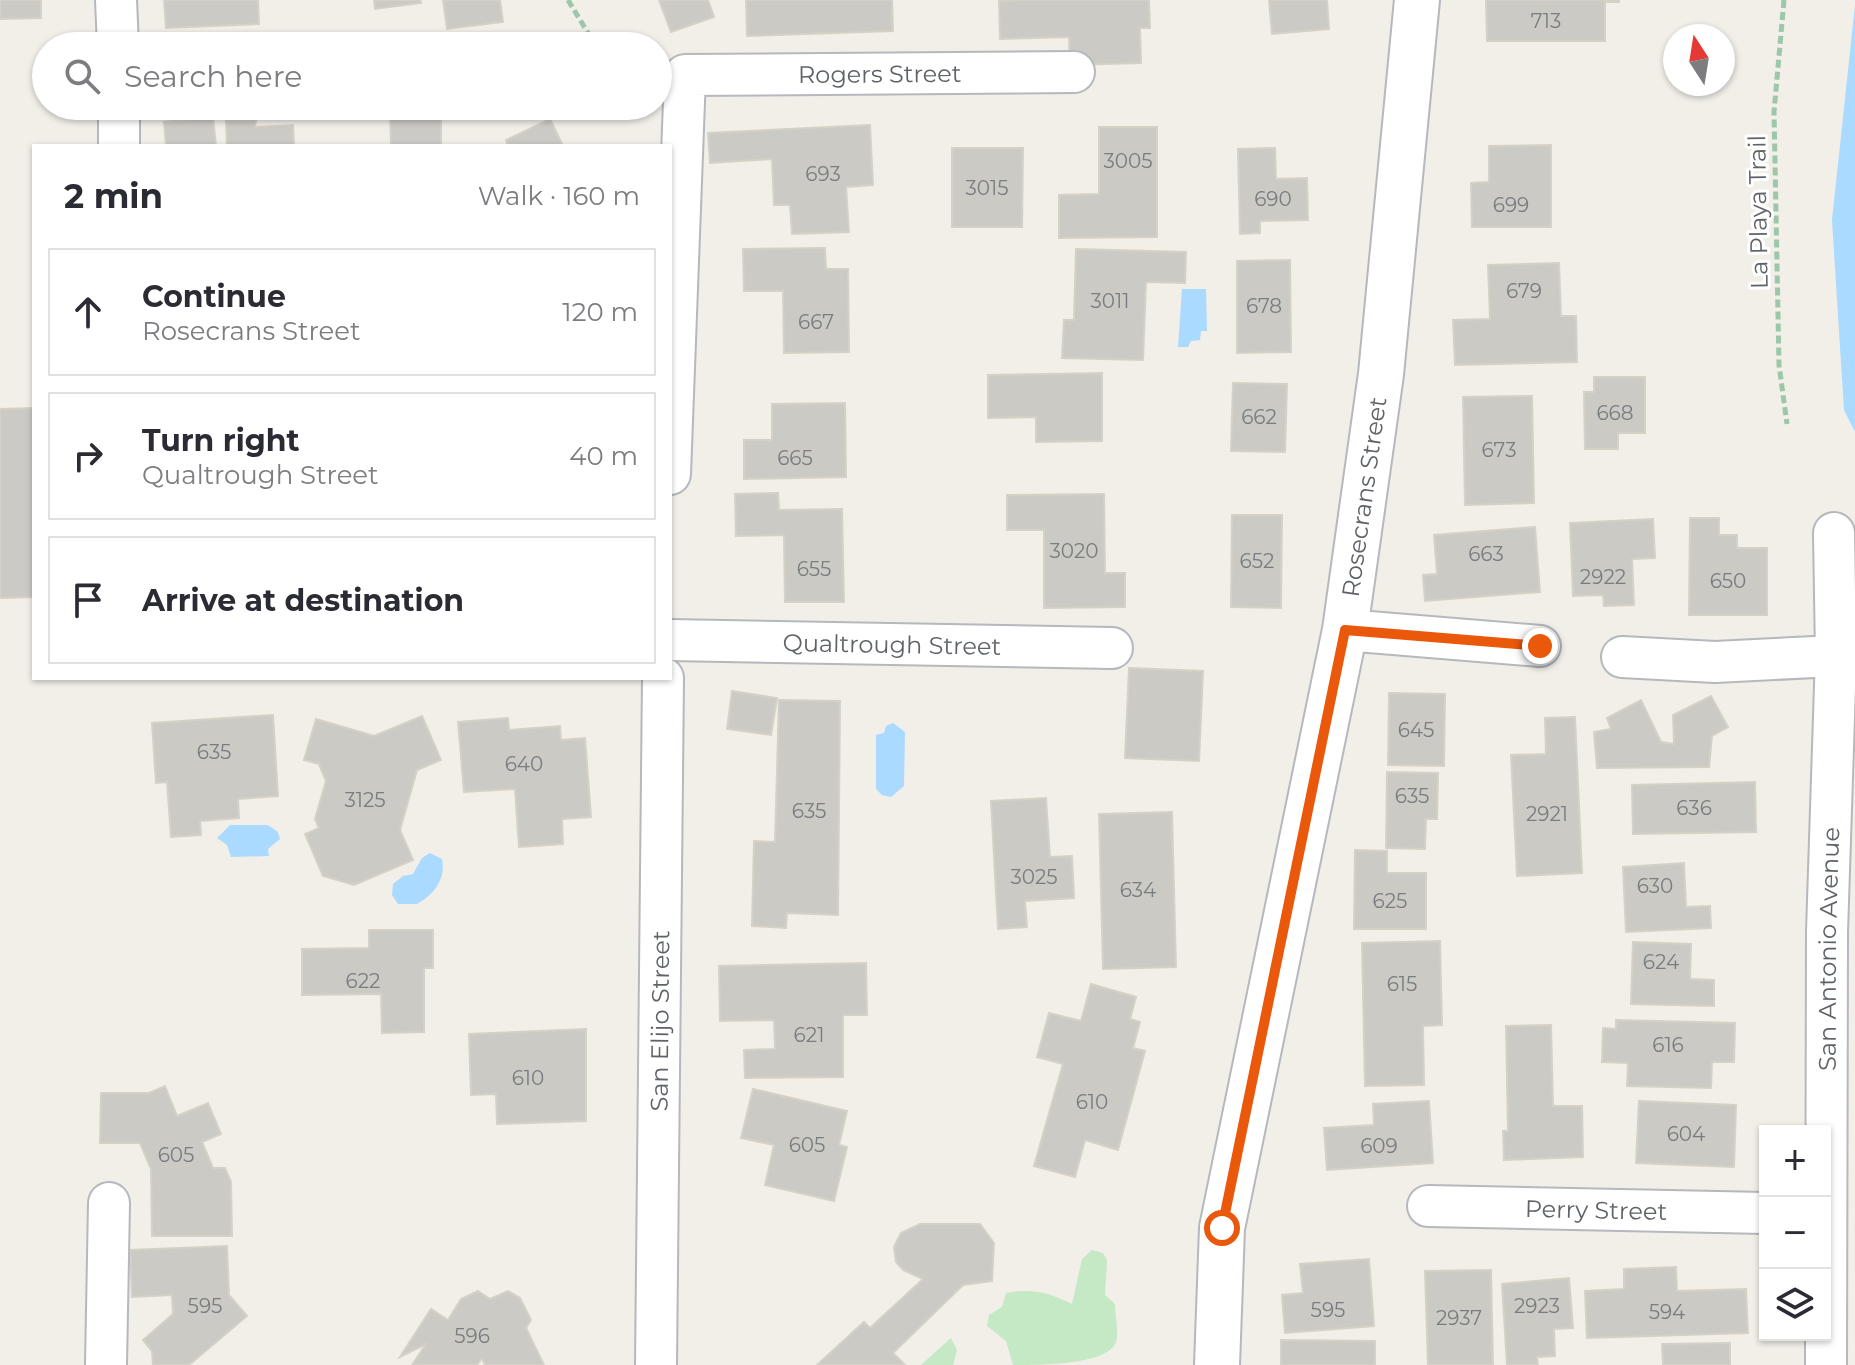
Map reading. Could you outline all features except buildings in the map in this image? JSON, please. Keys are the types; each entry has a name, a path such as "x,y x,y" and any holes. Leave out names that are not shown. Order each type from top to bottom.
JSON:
{"street":[{"path":"116,0 117,32"},
{"name":"Rosecrans Street","path":"1217,1365 1222,1228 1345,630 1381,374 1417,0"},
{"name":"Rogers Street","path":"672,421 685,75 1074,72"},
{"path":"119,120 119,144"},
{"name":"San Antonio Avenue","path":"1826,1365 1835,1215 1845,655 1834,533"},
{"path":"1345,630 1540,646"},
{"name":"Qualtrough Street","path":"672,640 1112,648"},
{"path":"1622,657 1715,662 1845,655"},
{"name":"San Elijo Street","path":"656,1365 663,680"},
{"path":"106,1365 109,1203"},
{"name":"Perry Street","path":"1428,1206 1759,1213"}],"path":[{"path":"568,0 587,32"},
{"name":"La Playa Trail","path":"1784,0 1774,112 1779,365 1787,424"}],"green space":[{"path":"1092,1250 1103,1253 1107,1260 1105,1295 1115,1304 1116,1342 1110,1350 1087,1359 1056,1364 1013,1365 1006,1341 987,1326 989,1315 1002,1307 1006,1293 1040,1292 1072,1304 1082,1259"},
{"path":"951,1338 957,1350 953,1365 921,1365"}],"water":[{"path":"1855,5 1855,432 1844,410 1832,220"},
{"path":"1182,289 1206,289 1207,331 1201,331 1200,340 1191,341 1188,347 1178,347"},
{"path":"893,723 905,732 904,786 891,797 882,795 876,789 876,735 884,733 886,726"},
{"path":"230,825 268,825 278,832 280,839 268,849 269,856 231,857 227,845 217,838"},
{"path":"430,853 442,859 438,885 417,904 398,904 392,895 393,884 403,876 413,874 422,858"}],"route":[{"path":"1222,1228 1345,630 1540,646"}]}
